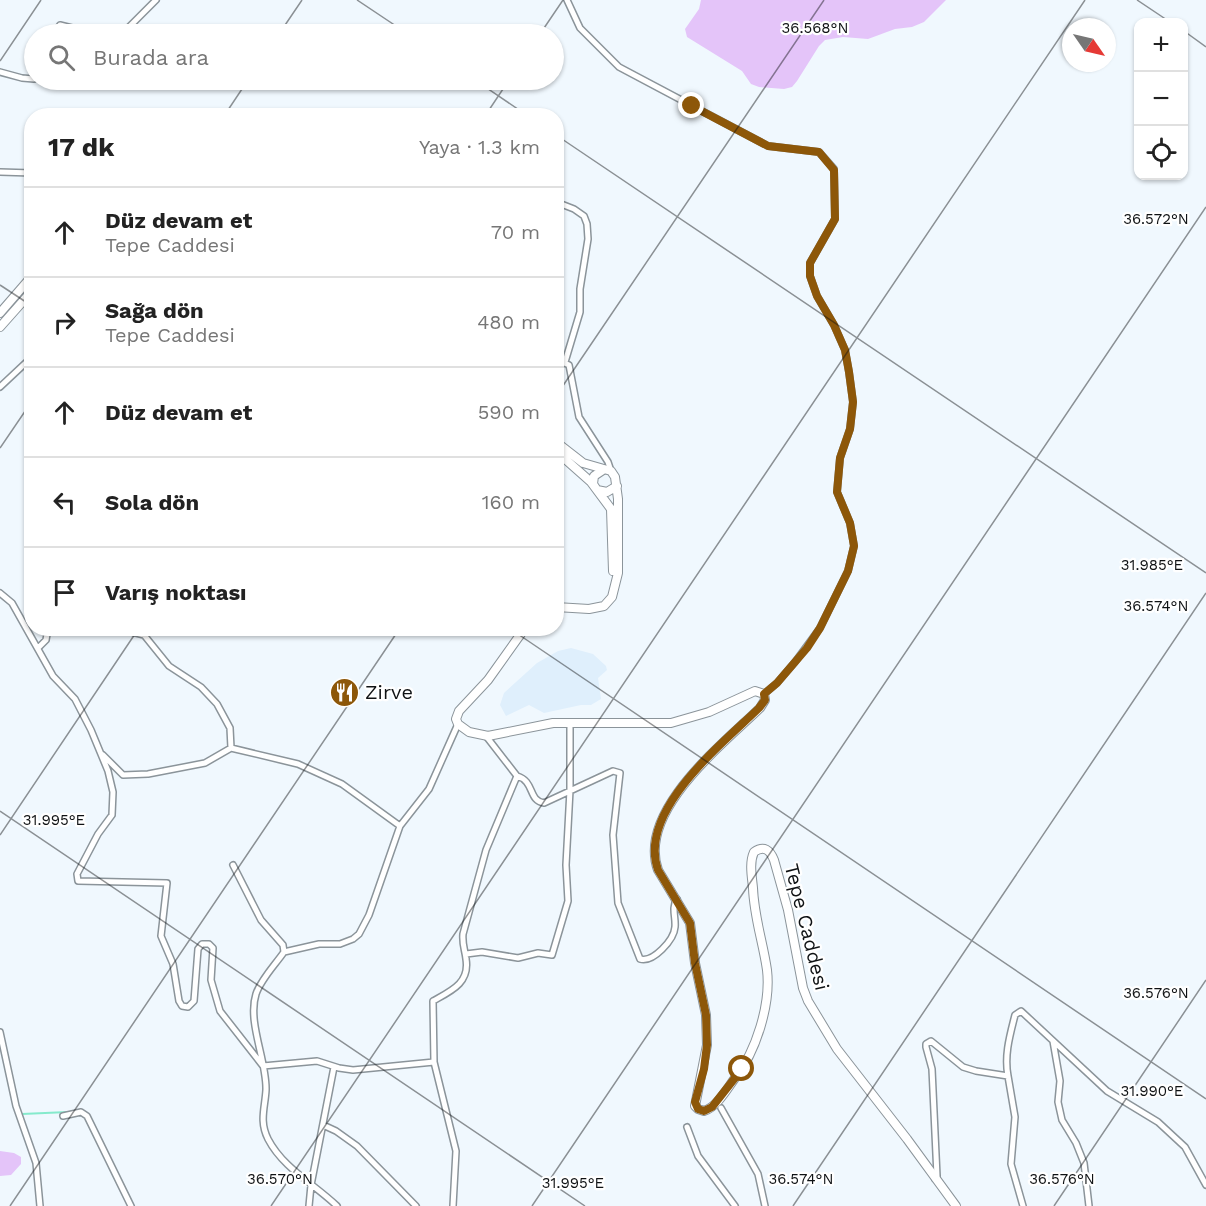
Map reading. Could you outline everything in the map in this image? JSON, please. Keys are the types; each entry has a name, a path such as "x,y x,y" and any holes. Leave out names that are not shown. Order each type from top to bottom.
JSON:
{"street":[{"path":"132,24 156,0"},
{"path":"458,724 469,732 496,736 537,725 570,722 671,723 709,712 754,691 764,694 777,683 807,648 820,628 848,571 854,546 850,523 837,492 840,458 850,429 853,402 849,372 845,350 817,296 810,276 810,263 835,219 834,170 819,152 768,146 619,67 580,28 567,0"},
{"path":"0,72 24,78"},
{"path":"0,172 24,173"},
{"path":"564,205 584,216 588,239 578,318 566,362 569,365 579,417 608,462 607,470"},
{"path":"0,313 24,285"},
{"path":"0,327 24,300"},
{"path":"0,387 24,364"},
{"path":"564,448 583,463 607,470 615,477 618,573 609,602 598,608 564,607"},
{"path":"564,458 597,490 607,492 617,486"},
{"path":"607,470 594,476 593,484 606,501 612,515 614,590"},
{"path":"0,593 12,603 24,625"},
{"path":"31,636 54,676 75,699 108,771 113,792 112,814 98,834 78,874 78,881 167,883 161,936 173,964 179,1001 182,1006 188,1007 194,1001 198,949 202,944 209,944 213,948 211,980 220,1011 263,1066"},
{"path":"39,647 47,636"},
{"path":"145,636 169,666 201,687 217,704 230,728 231,748"},
{"path":"284,952 319,944 340,945 359,934 369,915 400,826 429,789 458,724 456,715 488,680 519,636"},
{"name":"Tepe Caddesi","path":"764,694 765,700 759,708 684,783 666,812 656,838 654,853 658,870 690,923 695,963 706,1015 707,1045 704,1069 695,1102 698,1109 708,1110 746,1064 757,1035 766,1000 767,972 756,921 752,862 754,852 765,848 774,860 788,910 803,988 808,1001 837,1049 956,1206"},
{"path":"466,954 482,952 513,958 538,953 552,955 568,901 566,865 570,790 570,722"},
{"path":"486,736 517,776 525,778 534,798 539,803 544,803 613,771 620,773 613,835 618,903 640,959 652,958 673,934 675,926 673,907 677,899"},
{"path":"100,752 123,776 148,774 205,763 231,748 298,764 342,784 400,826"},
{"path":"453,1206 456,1151 434,1062 433,1001 461,984 467,970 463,934 486,850 517,776"},
{"path":"233,865 261,920 283,945 284,952 256,995 255,1020 266,1091 262,1114 264,1130 269,1141 287,1164 337,1206"},
{"path":"1023,1206 1011,1164 1015,1117 1006,1064 1009,1038 1016,1012 1024,1012 1107,1091 1158,1122 1185,1147 1206,1185"},
{"path":"0,1032 16,1106 36,1162 40,1206"},
{"path":"1053,1041 1060,1081 1058,1102 1062,1120 1076,1143 1084,1163 1089,1206"},
{"path":"935,1179 937,1176 932,1069 926,1044 934,1042 957,1063 970,1069 1008,1076"},
{"path":"263,1066 310,1061 353,1070 434,1062"},
{"path":"309,1206 334,1067"},
{"path":"721,1108 758,1174 766,1202 765,1206"},
{"path":"63,1116 81,1112 87,1116 131,1206"},
{"path":"323,1125 357,1146 416,1206"},
{"path":"687,1127 698,1156 735,1206"}],"shaded area":[{"path":"701,0 946,0 924,22 912,27 895,29 868,39 843,37 825,40 792,87 784,89 751,84 742,71 687,37 685,29 699,9"},
{"path":"571,648 593,654 606,666 607,670 598,678 601,699 591,705 544,713 529,705 506,716 500,705 504,693 537,663 558,651"},
{"path":"0,1151 14,1153 21,1157 21,1164 11,1175 0,1176"}],"waterway":[{"path":"22,1114 68,1112"}],"place":[{"name":"Zirve","path":"344,692"}],"route":[{"path":"692,106 768,146 819,152 834,170 835,219 810,263 810,276 817,296 845,350 853,402 850,429 840,458 837,492 850,523 854,546 848,571 820,628 807,648 777,683 764,694 765,700 759,708 677,791 660,825 654,847 658,870 690,923 695,963 706,1015 707,1045 695,1106 704,1111 712,1107 742,1069"}]}
